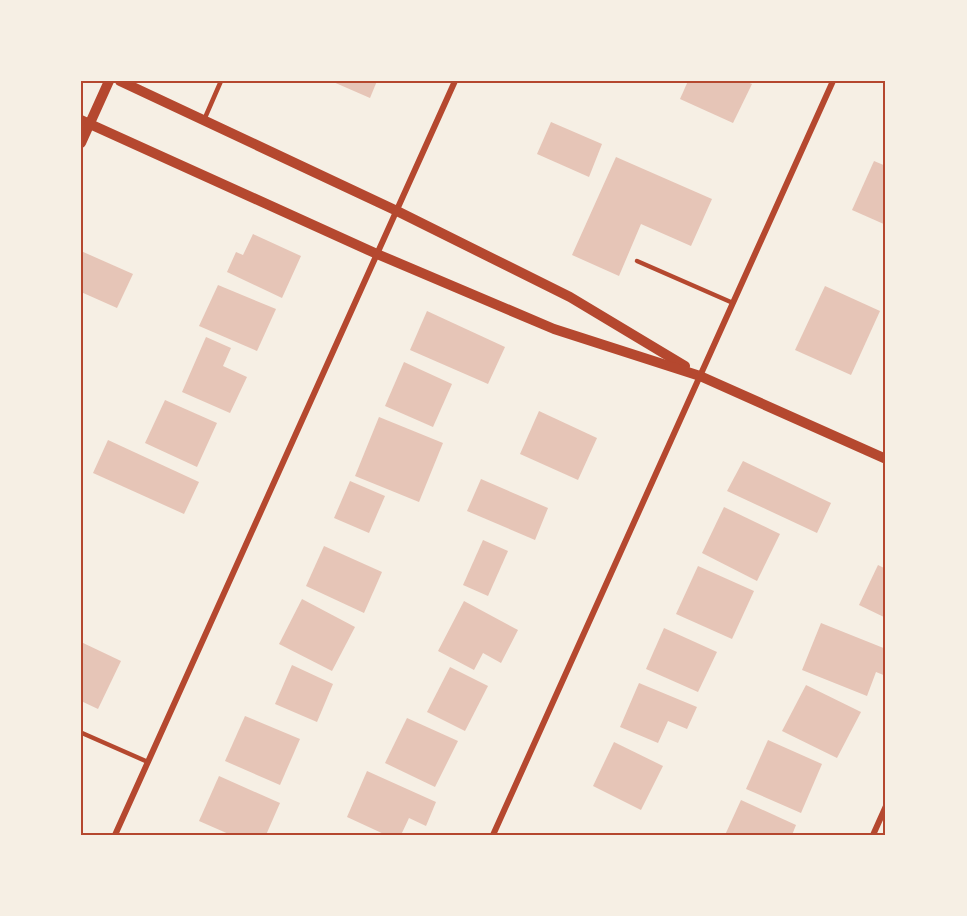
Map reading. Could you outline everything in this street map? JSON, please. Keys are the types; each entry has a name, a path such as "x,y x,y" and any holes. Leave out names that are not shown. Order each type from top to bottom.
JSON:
{"street":[{"path":"81,143 85,122 109,81"},
{"path":"120,81 397,211 570,297 700,376"},
{"path":"115,835 455,81"},
{"path":"493,835 833,81"},
{"path":"85,122 377,254 554,329 700,376 886,459"},
{"path":"873,835 886,806"}],"lane":[{"path":"204,120 221,81"},
{"path":"637,261 733,303"},
{"path":"82,733 148,763"}],"building":[{"path":"331,81 377,81 370,98"},
{"path":"688,81 745,81 752,84 733,123 680,99"},
{"path":"551,122 602,144 589,177 537,154"},
{"path":"616,157 712,199 691,246 641,224 619,276 572,255"},
{"path":"874,161 886,166 886,225 852,210"},
{"path":"253,234 301,256 282,298 227,272 236,252 243,255"},
{"path":"81,251 133,274 117,308 81,292"},
{"path":"218,285 276,309 257,351 199,326"},
{"path":"825,286 880,311 851,375 795,350"},
{"path":"427,311 505,347 488,384 410,350"},
{"path":"206,337 231,348 223,366 247,377 230,413 182,392"},
{"path":"404,362 452,384 433,427 385,406"},
{"path":"165,400 217,423 197,467 145,443"},
{"path":"539,411 597,438 578,480 520,454"},
{"path":"379,417 443,443 419,502 355,476"},
{"path":"108,440 199,482 184,514 93,473"},
{"path":"743,461 831,503 817,533 727,491"},
{"path":"481,479 548,508 535,540 467,511"},
{"path":"350,481 385,496 369,533 334,518"},
{"path":"724,507 780,534 757,581 702,553"},
{"path":"483,540 508,551 488,596 463,585"},
{"path":"324,546 382,572 364,613 306,586"},
{"path":"878,565 886,569 886,618 859,605"},
{"path":"698,566 754,591 732,639 676,614"},
{"path":"302,599 355,627 332,671 279,644"},
{"path":"464,601 518,630 501,663 483,653 474,670 438,651"},
{"path":"821,623 886,649 886,676 876,672 867,696 802,670"},
{"path":"664,628 717,652 698,692 646,669"},
{"path":"81,642 121,661 98,709 81,701"},
{"path":"292,665 333,684 317,722 275,704"},
{"path":"450,667 488,686 465,731 427,712"},
{"path":"639,683 697,707 687,729 668,721 658,743 620,727"},
{"path":"806,685 861,712 837,758 782,731"},
{"path":"245,716 300,739 280,785 225,761"},
{"path":"407,718 458,741 435,787 385,763"},
{"path":"768,740 822,764 801,813 746,789"},
{"path":"614,742 663,766 641,810 593,786"},
{"path":"367,771 436,802 426,826 409,818 401,835 386,835 347,817"},
{"path":"219,776 280,803 266,835 231,835 199,821"},
{"path":"741,800 796,825 792,835 725,835"}]}
